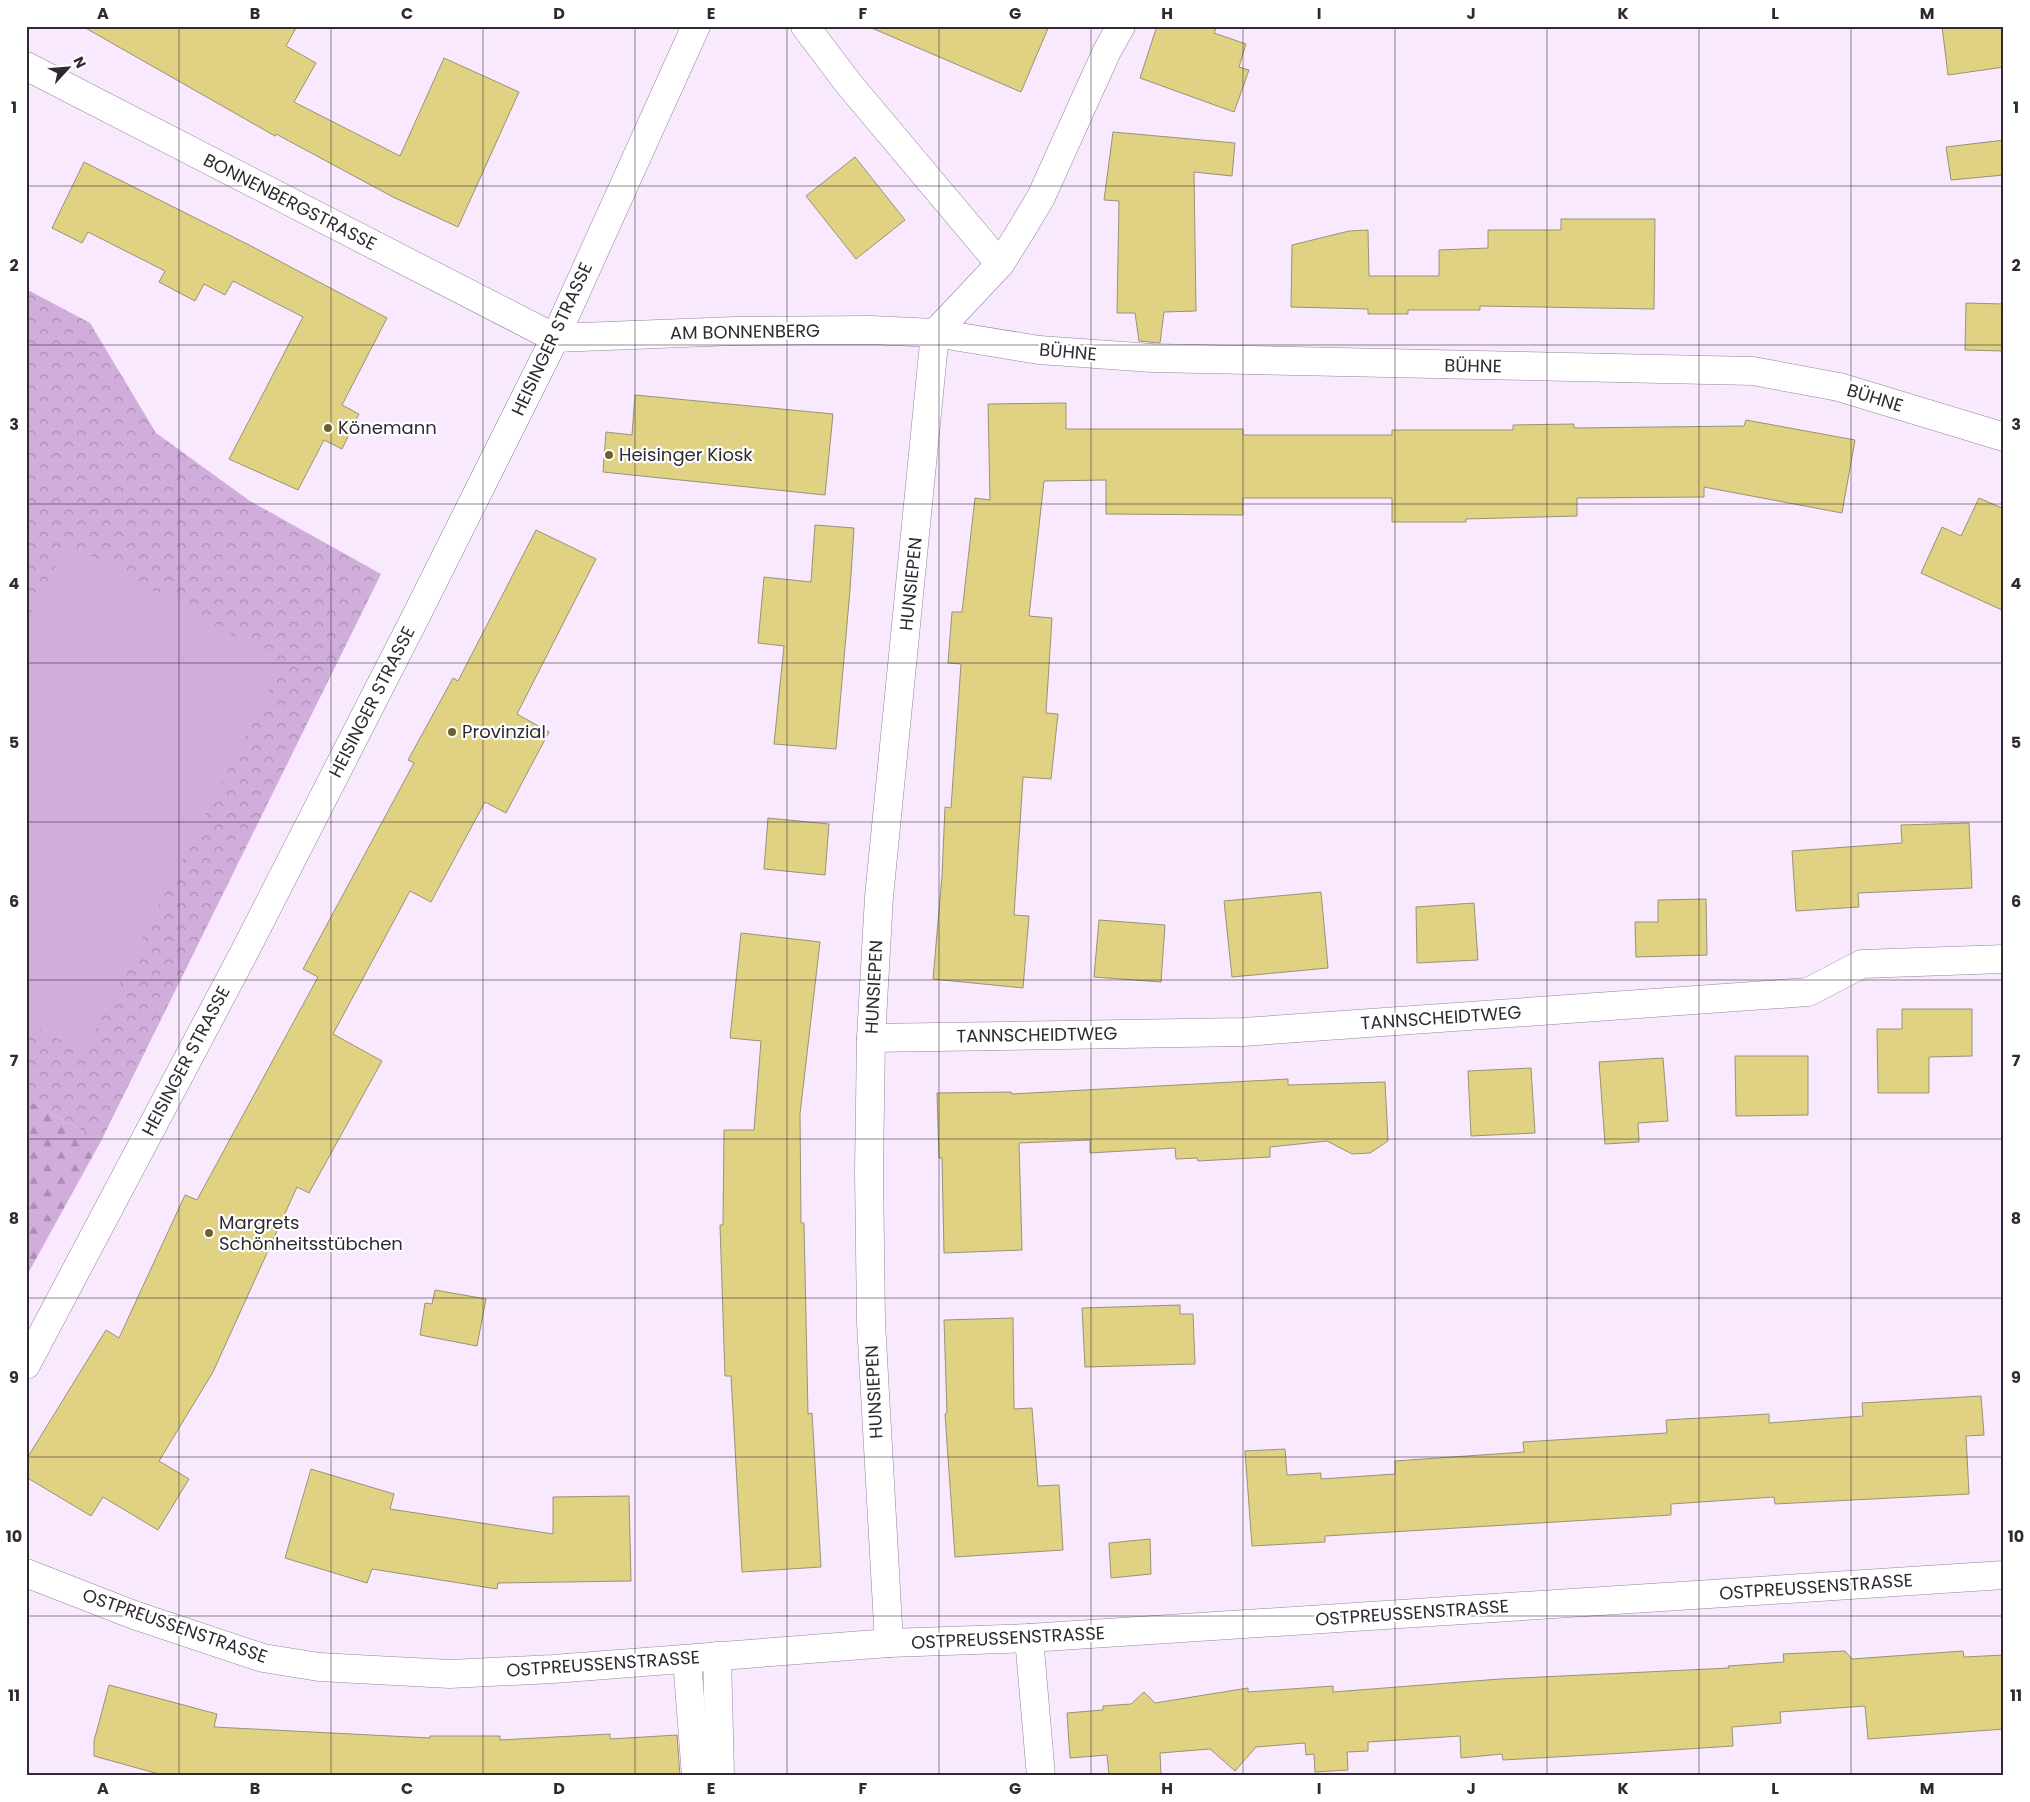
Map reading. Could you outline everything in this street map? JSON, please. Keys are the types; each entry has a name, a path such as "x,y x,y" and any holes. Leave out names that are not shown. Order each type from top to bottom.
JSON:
{"street":[{"name":"HEISINGER STRASSE","path":"26,1365 246,949 417,614 555,338 696,26"},
{"path":"805,26 848,83 1000,264"},
{"path":"935,333 1000,264 1041,197 1120,26"},
{"name":"BONNENBERGSTRASSE","path":"26,66 555,338"},
{"name":"AM BONNENBERG","path":"555,338 735,330 871,330 935,333"},
{"name":"BÜHNE","path":"935,333 1039,350 1152,358 1753,371 1839,387 2004,437"},
{"name":"HUNSIEPEN","path":"889,1643 871,1322 869,1171 871,1038 879,896 935,333"},
{"name":"TANNSCHEIDTWEG","path":"871,1038 1263,1031 1808,992 1862,964 2004,959"},
{"name":"OSTPREUSSENSTRASSE","path":"26,1573 134,1615 264,1658 319,1667 450,1674 553,1669 889,1643 1029,1638 2004,1575"},
{"path":"1029,1638 1042,1776"},
{"path":"717,1656 720,1776"},
{"path":"687,1659 696,1776"}],"green space":[{"path":"26,289 90,323 156,433 250,501 381,574 101,1141 26,1099"},
{"path":"68,543 283,663 84,1053 26,1022 26,623"},
{"path":"26,1099 101,1141 26,1277"}],"building":[{"path":"82,26 297,26 286,46 316,63 294,102 400,156 444,58 519,92 458,227 393,197 276,134 275,136"},
{"path":"867,26 1049,26 1021,92"},
{"path":"1157,26 1217,26 1214,33 1246,44 1239,67 1249,70 1234,112 1140,78"},
{"path":"1942,26 2004,26 2004,67 1948,75"},
{"path":"1113,132 1235,143 1232,176 1194,172 1196,311 1164,312 1160,343 1139,341 1135,313 1117,313 1119,201 1104,200"},
{"path":"2004,140 2004,175 1951,180 1946,147"},
{"path":"855,157 905,220 856,259 806,196"},
{"path":"84,162 251,246 387,318 342,405 359,414 342,449 324,440 298,490 229,459 303,317 233,281 225,295 204,284 195,301 159,282 165,271 88,232 82,243 52,228"},
{"path":"1561,219 1655,219 1654,309 1480,306 1480,310 1408,310 1408,314 1368,314 1368,309 1291,307 1292,245 1349,231 1368,230 1369,276 1439,276 1439,250 1488,248 1488,230 1561,230"},
{"path":"1966,303 2004,304 2004,351 1965,350"},
{"path":"635,395 833,414 825,495 603,472 606,432 632,435"},
{"path":"1066,403 1066,429 1243,429 1243,435 1392,435 1392,430 1513,430 1513,425 1574,424 1574,428 1744,426 1746,420 1855,440 1842,513 1704,487 1704,497 1577,498 1577,516 1466,519 1466,522 1392,522 1392,498 1243,498 1243,515 1106,514 1106,480 1044,481 1029,616 1052,618 1046,713 1058,714 1051,779 1023,777 1014,915 1029,916 1023,988 933,979 942,876 945,807 951,808 961,664 948,663 952,612 962,612 975,498 990,500 988,404"},
{"path":"1979,498 2004,509 2004,611 1921,573 1942,527 1961,536"},
{"path":"815,525 854,528 836,749 774,744 784,646 758,643 764,577 811,582"},
{"path":"536,530 596,559 517,714 549,732 506,813 485,802 431,902 410,891 333,1034 382,1061 309,1193 297,1187 213,1372 159,1461 189,1479 158,1530 103,1497 91,1516 26,1477 26,1460 106,1330 119,1338 185,1195 197,1200 318,977 303,969 414,763 408,760 453,678 458,681"},
{"path":"768,818 829,824 825,875 764,869"},
{"path":"1969,823 1972,888 1858,893 1859,907 1796,911 1792,851 1902,843 1901,825"},
{"path":"1321,892 1328,968 1232,977 1224,901"},
{"path":"1706,899 1707,955 1636,957 1635,922 1658,922 1658,900"},
{"path":"1474,903 1478,960 1417,963 1416,907"},
{"path":"1099,920 1165,925 1161,982 1094,977"},
{"path":"741,933 820,942 800,1114 801,1223 804,1223 808,1414 812,1413 821,1567 742,1572 731,1376 725,1376 720,1225 723,1225 724,1130 754,1130 761,1041 730,1038"},
{"path":"1902,1009 1972,1009 1972,1056 1929,1057 1929,1093 1878,1093 1877,1029 1902,1029"},
{"path":"1735,1056 1808,1056 1808,1115 1736,1116"},
{"path":"1663,1058 1668,1121 1638,1123 1639,1142 1605,1144 1599,1062"},
{"path":"1531,1068 1535,1133 1471,1136 1468,1071"},
{"path":"1288,1079 1288,1085 1385,1082 1388,1141 1370,1153 1352,1154 1327,1141 1270,1147 1270,1157 1198,1161 1197,1158 1176,1159 1175,1148 1090,1153 1090,1140 1019,1143 1022,1250 944,1253 942,1158 939,1158 937,1093 1011,1092 1012,1094"},
{"path":"435,1290 486,1299 477,1346 420,1335 425,1303 432,1304"},
{"path":"1180,1305 1180,1314 1193,1314 1195,1364 1085,1367 1082,1308"},
{"path":"1013,1318 1014,1409 1032,1408 1038,1486 1059,1485 1063,1550 955,1557 945,1414 947,1413 944,1320"},
{"path":"1981,1396 1984,1435 1966,1436 1969,1494 1775,1504 1774,1497 1671,1504 1671,1515 1325,1536 1325,1542 1252,1546 1245,1451 1285,1449 1287,1475 1321,1473 1321,1479 1395,1474 1395,1461 1524,1452 1523,1442 1667,1433 1666,1420 1769,1414 1769,1423 1863,1416 1862,1403"},
{"path":"311,1469 394,1494 390,1509 553,1534 553,1497 629,1496 631,1581 498,1583 497,1589 372,1569 367,1583 285,1558"},
{"path":"1150,1539 1151,1574 1111,1578 1109,1543"},
{"path":"1845,1651 1852,1659 1963,1651 1964,1657 2004,1655 2004,1729 1868,1739 1865,1706 1780,1712 1781,1723 1732,1727 1733,1746 1503,1760 1502,1754 1461,1758 1460,1736 1368,1742 1368,1751 1347,1752 1348,1770 1315,1772 1314,1754 1306,1755 1305,1743 1256,1747 1235,1771 1210,1749 1160,1753 1161,1776 1109,1776 1107,1755 1070,1758 1067,1713 1103,1710 1103,1706 1131,1704 1144,1692 1155,1703 1248,1688 1248,1692 1333,1686 1333,1692 1500,1679 1729,1668 1728,1666 1784,1662 1783,1654"},
{"path":"109,1685 217,1714 214,1727 430,1738 430,1736 500,1736 500,1740 610,1734 610,1739 677,1735 680,1776 166,1776 94,1756 94,1741"}],"place":[{"name":"Könemann","path":"328,428"},
{"name":"Heisinger Kiosk","path":"609,455"},
{"name":"Provinzial","path":"452,732"},
{"name":"Margrets Schönheitsstübchen","path":"209,1233"}]}
